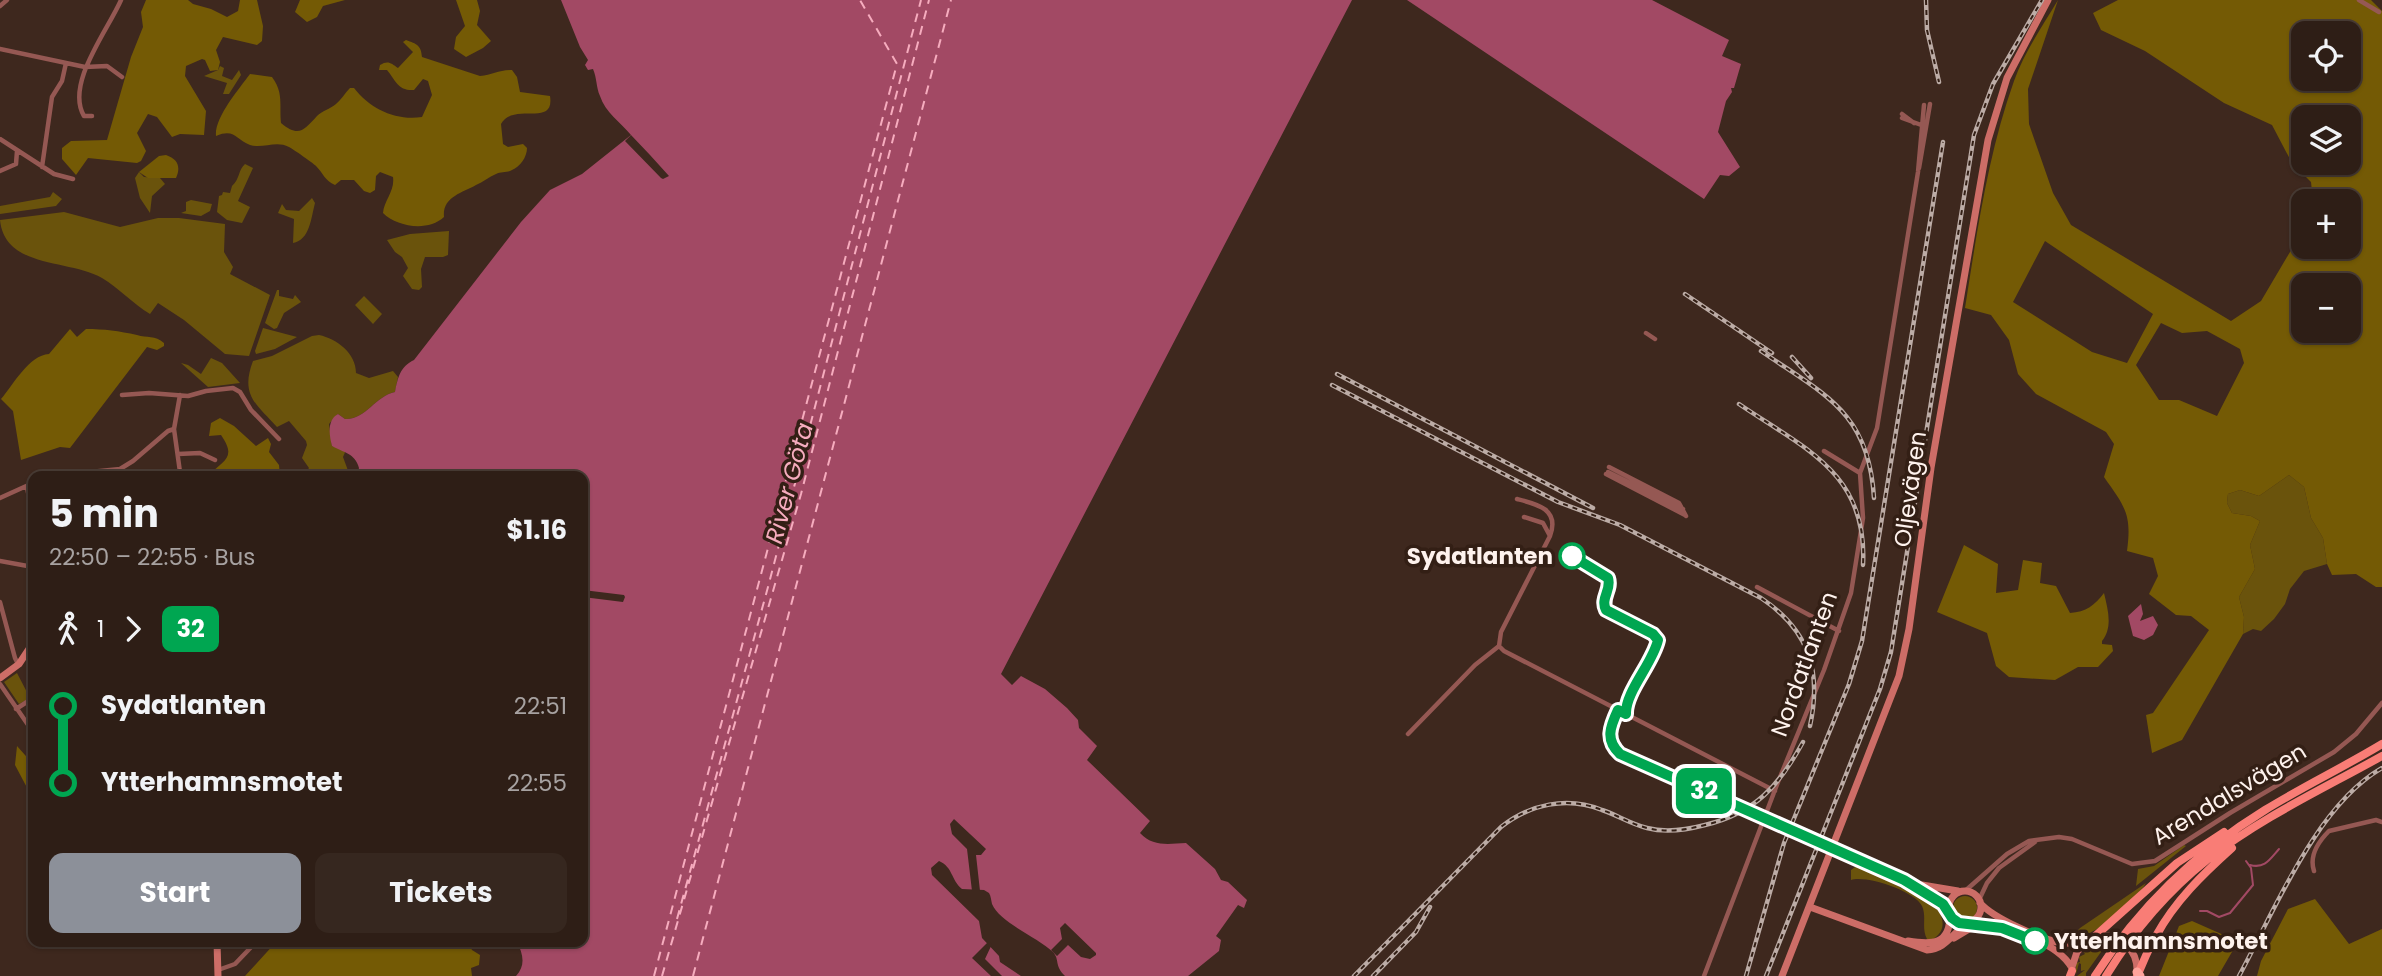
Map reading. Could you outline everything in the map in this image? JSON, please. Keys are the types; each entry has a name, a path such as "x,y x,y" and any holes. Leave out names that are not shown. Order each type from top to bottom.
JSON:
{"main road":[{"path":"2090,940 2177,863 2231,828 2382,744"},
{"path":"2106,976 2153,912 2208,859 2242,836 2382,757"},
{"path":"2095,976 2129,926 2168,883 2196,858 2264,810"},
{"path":"2138,974 2156,934 2182,897 2242,836"}],"street":[{"path":"0,6 8,0"},
{"path":"92,116 86,117 81,109 85,67 121,0"},
{"name":"Oljevägen","path":"1782,976 1895,690 1904,660 1931,468 1988,140 2007,78 2048,0"},
{"path":"2359,0 2379,12"},
{"path":"0,48 85,67 107,66 122,77"},
{"path":"42,167 52,97 62,81 66,63"},
{"name":"Nordatlanten","path":"1704,976 1774,791 1839,631 1850,593 1863,518 1860,473 1877,428 1927,104"},
{"path":"1902,116 1915,124 1925,126"},
{"path":"0,139 54,174 73,179"},
{"path":"0,171 16,164 17,150"},
{"path":"1646,333 1655,338"},
{"path":"122,395 149,393 192,396 218,388 235,389 279,439"},
{"path":"180,395 174,429 180,471"},
{"path":"100,471 120,469 164,433 174,429"},
{"path":"1824,451 1860,473"},
{"path":"178,454 200,453 215,460"},
{"path":"1608,471 1684,509"},
{"path":"0,498 27,487 28,492"},
{"path":"1408,734 1475,665 1499,646 1501,632 1550,536 1553,523 1549,514 1538,504 1517,499"},
{"path":"1524,517 1543,523 1550,536"},
{"path":"0,561 28,566"},
{"path":"1757,587 1839,631"},
{"path":"0,602 19,664"},
{"path":"1499,646 1774,791"},
{"path":"0,678 19,664 28,650"},
{"path":"0,684 28,725"},
{"path":"16,709 28,701"},
{"name":"Arendalsvägen","path":"1890,937 1927,944 1937,942 1948,930 1951,898 2007,854 2029,841 2059,837 2072,839 2133,864 2155,861 2334,752 2361,729 2382,703"},
{"path":"1618,710 1610,727 1609,737 1620,754 1904,880 1933,896 1959,923 2010,930 2051,947 2061,954 2072,973"},
{"path":"2314,871 2314,852 2329,831 2376,820 2382,822"},
{"path":"1948,942 1954,933 1980,913 1980,902 1987,883 1999,868 2036,841"},
{"path":"1904,880 1937,889 1975,894 1994,916 2056,942 2069,944 2108,936 2123,942 2131,949 2136,959 2138,974"},
{"name":"Arendalsvägen","path":"1810,907 1927,950 1940,948 1969,929 1984,925"},
{"path":"2072,973 2077,952 2090,940"},
{"path":"217,947 218,973 235,964 251,947"}],"shaded area":[{"path":"146,0 188,0 227,17 238,11 240,0 257,0 263,26 262,41 257,45 223,37 216,50 220,62 218,70 210,71 202,59 186,66 185,76 206,111 204,135 180,134 172,137 157,117 148,114 137,133 146,151 141,161 137,163 88,158 76,175 62,159 62,148 71,141 107,140 131,57 143,27 141,12"},
{"path":"300,0 345,0 323,6 317,17 307,22 295,12"},
{"path":"456,0 477,0 480,11 477,25 491,41 466,57 454,49 456,37 465,26"},
{"path":"2058,0 2028,89 2029,124 2053,193 2071,225 2231,321 2261,301 2291,250 2291,259 2361,259 2361,189 2312,189 2311,182 2304,175 2361,175 2361,105 2291,105 2291,161 2272,125 2224,103 2145,51 2101,30 2093,13 2118,0 2371,0 2382,11 2382,587 2376,587 2356,574 2332,575 2327,564 2323,538 2311,518 2304,487 2289,475 2259,496 2240,490 2228,494 2227,503 2232,513 2251,516 2260,521 2250,545 2255,569 2239,597 2244,617 2243,634 2182,740 2152,753 2146,715 2153,713 2209,630 2191,616 2176,615 2149,594 2158,576 2153,558 2127,551 2128,528 2125,511 2104,477 2114,444 2106,432 2036,394 2018,374 2009,340 1991,315 1965,308 1984,193 1997,137 2014,81 2034,39","holes":["2045,241 2153,314 2127,363 2092,352 2013,302","2161,323 2182,333 2207,331 2240,349 2244,363 2217,416 2179,400 2159,400 2136,365"]},
{"path":"406,40 418,46 422,57 480,76 512,70 517,77 520,92 550,96 550,105 546,111 515,114 501,124 503,144 508,147 523,144 527,148 520,164 515,169 493,175 454,196 446,205 444,217 437,222 413,226 396,222 383,213 393,177 380,172 376,176 375,190 370,193 364,191 354,180 341,180 335,185 326,179 314,164 289,147 279,144 250,145 227,133 216,136 223,112 250,74 272,77 280,94 281,123 292,130 305,128 319,114 336,104 350,88 354,88 368,102 384,112 403,117 422,117 432,95 428,81 423,79 414,90 404,89 387,70 379,70 380,65 387,62 398,68 413,52 403,42"},
{"path":"220,66 224,68 222,76 232,80 239,70 241,75 229,94 223,94 227,83 204,76 218,70"},
{"path":"166,155 177,164 176,178 148,178 139,172 159,156"},
{"path":"245,164 253,168 238,201 250,207 242,223 227,220 217,212 219,196 223,192 230,193"},
{"path":"139,172 144,177 160,178 165,184 152,196 150,213 140,198 135,178"},
{"path":"53,192 62,199 56,206 0,214 0,206 50,197"},
{"path":"312,198 315,203 309,228 303,238 293,243 294,219 278,213 282,204 286,210 299,211"},
{"path":"191,200 212,204 210,211 201,216 181,213 186,211 186,202"},
{"path":"64,212 120,227 158,218 225,224 224,252 233,267 230,274 270,295 249,356 225,354 184,320 158,303 150,314 102,278 26,255 13,247 4,236 0,220"},
{"path":"449,231 448,255 425,257 421,269 422,287 419,290 412,289 403,276 408,268 387,240 410,234"},
{"path":"277,290 279,296 293,299 295,295 301,302 284,313 274,329 265,323"},
{"path":"364,296 382,314 373,324 355,305"},
{"path":"263,328 297,337 275,349 256,354"},
{"path":"70,329 77,337 86,329 105,330 154,338 161,340 164,346 157,350 147,347 70,448 60,447 21,460 13,411 1,399 28,365 49,354"},
{"path":"319,335 344,348 353,359 356,373 369,378 393,371 398,377 395,392 382,398 359,416 345,419 338,414 329,424 332,446 346,450 343,457 348,471 307,471 309,468 302,458 306,441 289,421 277,427 257,405 249,391 249,373 253,361 272,356"},
{"path":"211,358 222,363 240,383 208,387 181,363 201,374"},
{"path":"220,418 234,426 256,446 268,438 271,444 269,452 279,465 280,471 213,471 226,458 228,449 221,435 209,436 211,423"},
{"path":"2289,475 2304,487 2311,518 2323,538 2327,564 2304,571 2290,589 2285,604 2274,619 2261,631 2253,629 2243,634 2244,617 2239,597 2255,569 2250,545 2260,521 2251,516 2232,513 2227,503 2228,494 2240,490 2259,496"},
{"path":"1964,545 1998,564 1996,593 2018,590 2023,560 2042,563 2040,583 2056,586 2070,613 2090,607 2104,593 2109,624 2102,644 2112,645 2113,651 2098,667 2078,667 2055,680 2009,677 1996,666 1987,633 1937,612"},
{"path":"17,673 28,699 19,704 4,682"},
{"path":"17,746 28,758 28,790 15,765"},
{"path":"2186,846 2136,886 2138,869 2154,866"},
{"path":"1858,865 1934,905 1942,919 1940,933 1931,940 1927,939 1922,906 1910,895 1878,882 1851,880 1851,870"},
{"path":"2146,883 2133,899 2101,926 2079,938 2070,939 2080,928"},
{"path":"1965,896 1973,900 1977,908 1973,916 1965,920 1957,916 1953,908 1957,900"},
{"path":"2315,899 2349,944 2382,929 2382,976 2257,976 2261,961 2288,909"},
{"path":"2192,921 2235,940 2236,945 2218,976 2159,976 2179,926"},
{"path":"2087,946 2098,952 2098,947 2101,952 2086,976 2077,976 2085,970 2081,971 2079,963 2076,974 2076,963 2080,962 2079,957 2085,954 2082,950"},
{"path":"271,947 470,947 480,955 479,965 471,968 472,976 245,976"}],"water":[{"name":"River Göta","path":"561,0 1352,0 1001,674 1012,685 1021,676 1045,689 1078,720 1079,728 1097,746 1087,760 1150,821 1140,833 1156,843 1186,843 1215,869 1221,880 1228,882 1247,900 1244,908 1238,905 1216,936 1221,940 1219,951 1188,976 1065,976 1059,969 1053,952 1003,918 992,904 989,893 984,890 962,889 947,867 939,861 931,868 932,875 979,921 982,938 999,956 1000,962 1021,976 516,976 522,959 519,947 588,947 588,471 358,471 355,459 332,446 330,428 332,420 338,414 345,419 359,416 388,394 395,392 403,369 414,360 521,222 550,190 582,174 631,135 602,102 593,69 588,70 585,65 588,60"},
{"path":"1407,0 1652,0 1729,40 1722,56 1741,64 1734,88 1731,88 1732,92 1726,101 1718,132 1740,167 1729,176 1720,175 1704,199"},
{"path":"2141,604 2143,614 2140,621 2153,616 2158,625 2153,635 2144,640 2133,636 2128,616"}],"pier":[{"path":"631,135 669,176 661,178 625,141"},
{"path":"588,591 624,595 623,602 588,598"},
{"path":"954,819 986,849 981,855 976,855 980,891 972,891 967,849 952,834 950,824"},
{"path":"1065,923 1096,955 1090,959 1081,957 1068,945 1057,956 1051,950 1062,939 1060,928"},
{"path":"989,941 992,944 985,959 1002,976 991,976 972,958"}],"waterway":[{"path":"2250,865 2260,866 2270,860 2279,849"},
{"path":"2200,911 2207,911 2219,917 2230,913 2253,885 2251,868 2246,861"}],"ferry route":[{"path":"654,976 897,64 860,0"},
{"path":"677,919 768,587 921,0"},
{"path":"662,976 801,494 929,0"},
{"path":"693,976 951,0"}],"railway":[{"path":"1926,0 1927,30 1939,82"},
{"path":"1766,976 1880,689 1891,652 1974,135 1993,84 2042,0"},
{"path":"1746,976 1784,843 1849,684 1862,641 1943,142"},
{"path":"1685,294 1772,353"},
{"path":"1761,351 1824,394 1853,425 1863,445 1870,469 1874,498"},
{"path":"1792,357 1811,378"},
{"path":"1337,374 1593,508"},
{"path":"1332,385 1558,502 1620,525 1761,598 1791,624 1808,653 1814,687 1810,726"},
{"path":"1739,404 1809,450 1843,485 1855,507 1862,534 1863,565"},
{"path":"1354,976 1512,819 1536,808 1562,803 1589,806 1654,830 1676,830 1705,825 1738,813 1764,796 1785,772 1803,742"},
{"path":"2239,976 2317,833 2358,785 2382,768"},
{"path":"1373,976 1416,932 1430,907"}],"bus line":[{"name":"32","path":"1572,556 1608,578 1610,585 1603,603 1606,610 1653,634 1658,640 1626,714 1618,710 1610,727 1609,737 1620,754 1904,880 1933,896 1959,923 2002,928 2035,941"}],"place":[{"name":"Sydatlanten","path":"1572,556"},
{"name":"Ytterhamnsmotet","path":"2035,941"}]}
